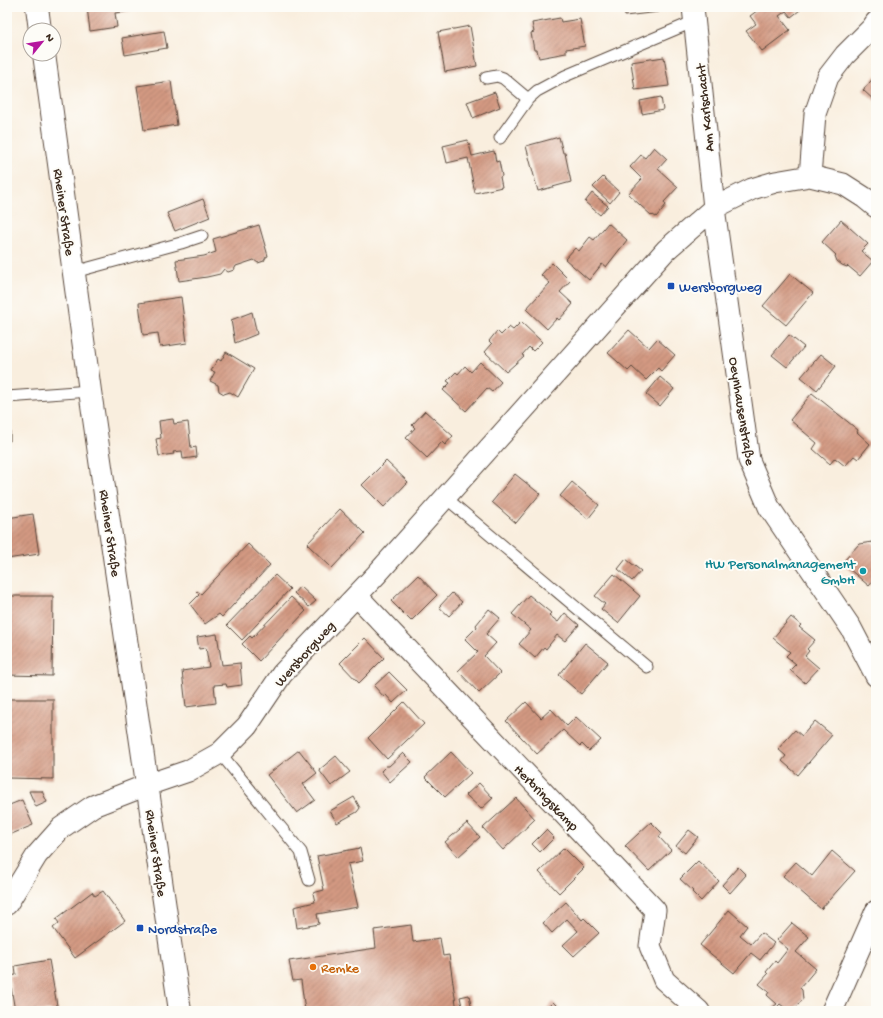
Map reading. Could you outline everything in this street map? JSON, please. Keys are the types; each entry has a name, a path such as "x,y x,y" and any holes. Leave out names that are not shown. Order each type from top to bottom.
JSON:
{"main road":[{"path":"37,7 39,22"},
{"name":"Rheiner Straße","path":"45,62 90,391 180,1011"}],"street":[{"name":"Am Karlschacht","path":"694,14 714,208"},
{"path":"876,22 845,55 828,77 815,114 810,176 843,184 876,207"},
{"name":"Wersborgweg","path":"147,785 188,771 220,753 247,726 282,674 357,596 446,498 666,250 714,208 752,189 775,182 810,176"},
{"name":"Oeynhausenstraße","path":"714,208 749,460 769,507 851,628 876,676"},
{"name":"Herbringskamp","path":"357,596 655,910 650,946 664,980 699,1011"},
{"path":"7,903 36,855 61,828 93,806 147,785"},
{"path":"832,1011 876,911"}],"lane":[{"path":"500,138 528,99 537,91 694,14"},
{"path":"486,78 497,76 503,78 528,99"},
{"path":"74,272 202,236"},
{"path":"7,397 90,391"},
{"path":"446,498 647,667"},
{"path":"220,753 301,852 309,880"}],"building":[{"path":"87,7 146,7 146,9 115,13 117,27 90,31"},
{"path":"624,7 659,7 659,12 625,16"},
{"path":"762,7 804,7 791,17 786,11 779,16 790,30 762,51 746,31 756,24 750,16"},
{"path":"560,18 561,22 580,19 585,46 566,49 566,53 539,58 537,50 534,50 531,33 534,32 532,23"},
{"path":"470,26 477,66 445,72 438,32"},
{"path":"164,31 167,48 125,55 122,38"},
{"path":"664,57 669,86 635,90 631,62"},
{"path":"876,75 876,102 863,90"},
{"path":"171,81 177,125 144,130 137,86"},
{"path":"495,92 500,107 473,118 467,102"},
{"path":"661,97 663,110 642,114 640,101"},
{"path":"559,137 563,153 565,153 571,182 538,191 526,146"},
{"path":"468,140 472,156 494,151 496,162 499,161 502,176 500,177 502,187 475,193 468,158 447,163 443,146"},
{"path":"654,147 667,159 658,169 678,187 664,202 666,205 656,217 653,215 652,216 628,194 642,179 630,167 641,155 645,158"},
{"path":"603,177 619,192 610,203 593,187"},
{"path":"592,193 608,206 600,215 585,202"},
{"path":"203,199 210,217 175,231 167,213"},
{"path":"841,220 868,244 861,251 873,261 860,276 848,266 842,265 837,261 836,255 822,242"},
{"path":"608,223 627,240 606,267 602,264 589,280 565,259 575,248 579,251 590,237 594,240"},
{"path":"259,225 268,256 264,261 258,263 254,260 236,266 234,270 228,272 224,269 220,274 179,281 176,260 204,256 216,252 213,239"},
{"path":"552,263 570,281 560,292 573,304 559,320 557,318 547,329 526,309 550,283 541,275"},
{"path":"790,274 813,293 786,325 763,306"},
{"path":"181,297 187,343 160,347 158,333 143,335 139,303"},
{"path":"252,312 257,334 235,343 231,320"},
{"path":"521,322 542,342 533,351 529,347 522,355 524,356 506,372 485,352 492,344 489,341 497,331 501,335 509,327 513,330"},
{"path":"629,330 649,348 657,339 675,355 661,371 658,368 646,380 632,367 628,371 608,353"},
{"path":"789,335 804,347 787,367 772,355"},
{"path":"226,352 254,369 238,397 230,392 224,394 219,391 218,385 210,381 215,372 211,371 218,359 221,361"},
{"path":"821,354 836,366 817,390 801,377"},
{"path":"480,362 501,382 492,392 487,388 466,411 443,390 450,383 447,381 456,372 458,374 465,366 471,372"},
{"path":"660,377 674,389 660,406 646,394"},
{"path":"812,393 858,430 857,432 870,444 858,459 854,456 845,466 835,458 830,464 813,449 817,443 790,420"},
{"path":"425,411 453,436 445,445 442,442 427,458 406,438 415,428 412,425"},
{"path":"7,416 10,417 10,441 7,441"},
{"path":"173,419 174,424 188,422 191,448 196,447 197,457 183,459 182,451 173,452 174,454 159,456 156,439 161,438 159,421"},
{"path":"386,461 408,482 384,507 362,485"},
{"path":"515,474 540,494 516,523 492,502"},
{"path":"572,482 599,505 588,519 560,496"},
{"path":"340,509 365,533 332,568 307,544"},
{"path":"33,514 39,554 7,559 7,518"},
{"name":"HW Personalmanagement GmbH","path":"872,542 876,546 876,578 869,586 842,563 859,544"},
{"path":"248,544 270,565 222,617 219,614 205,624 190,604 199,595 196,592 197,591 201,594"},
{"path":"626,559 641,571 632,581 618,569"},
{"path":"614,574 640,596 618,623 601,609 605,604 595,596"},
{"path":"275,575 290,589 242,640 227,625"},
{"path":"418,575 437,595 411,621 391,601"},
{"path":"300,586 316,601 309,607 294,593"},
{"path":"452,593 462,602 449,616 439,607"},
{"path":"529,595 551,613 549,615 558,622 565,613 579,625 565,641 557,635 546,649 544,647 535,658 519,644 531,630 512,614"},
{"path":"7,596 53,596 52,676 7,675"},
{"path":"291,597 306,611 259,661 242,644 250,636 252,638"},
{"path":"489,609 500,618 486,634 496,643 484,656 500,673 479,693 458,671 478,652 465,639 477,627 476,625"},
{"path":"791,617 801,625 799,627 815,640 807,649 809,651 805,656 819,668 805,683 790,670 796,664 786,656 790,652 773,638"},
{"path":"217,634 222,665 240,663 242,685 227,687 226,684 214,685 216,703 186,707 182,671 209,667 206,648 199,649 197,637"},
{"path":"365,638 384,658 359,683 340,663"},
{"path":"585,643 608,662 581,694 559,675"},
{"path":"389,672 407,690 393,703 386,695 384,697 374,686"},
{"path":"7,699 53,699 53,779 7,778"},
{"path":"404,702 424,724 387,759 368,738"},
{"path":"526,702 541,718 551,709 567,726 576,717 601,740 589,751 582,744 580,746 563,730 537,754 506,721"},
{"path":"815,721 832,735 798,775 782,761 786,756 778,749 795,730 802,736"},
{"path":"299,750 317,773 303,784 315,800 297,813 267,775"},
{"path":"451,752 471,773 445,797 425,777"},
{"path":"403,753 412,762 390,782 381,771"},
{"path":"336,756 350,772 331,786 319,770"},
{"path":"479,783 493,798 481,809 466,795"},
{"path":"29,791 42,791 47,802 36,807"},
{"path":"354,797 360,808 357,812 337,823 330,811"},
{"path":"516,798 535,819 503,850 483,828"},
{"path":"22,800 33,825 7,836 7,806"},
{"path":"651,822 662,833 659,837 671,850 649,871 625,846"},
{"path":"467,823 480,837 458,857 445,842"},
{"path":"546,830 554,838 540,852 532,844"},
{"path":"689,830 698,837 685,853 676,846"},
{"path":"360,848 363,861 348,864 358,907 317,914 319,924 297,928 294,907 315,902 313,893 324,890 317,856"},
{"path":"564,848 584,868 559,893 539,872"},
{"path":"832,851 855,871 821,909 783,876 796,862 812,876"},
{"path":"698,861 719,881 701,901 680,879"},
{"path":"738,867 746,875 730,893 722,885"},
{"path":"103,891 125,921 75,958 53,928 59,923 56,919 92,892 95,896"},
{"path":"566,902 582,920 584,918 599,933 574,956 563,945 578,931 567,919 552,933 543,923"},
{"path":"729,910 747,926 740,935 751,944 761,933 774,943 760,960 751,953 734,973 700,945"},
{"path":"792,923 809,937 796,952 816,969 800,988 802,990 803,999 793,1011 789,1011 780,1004 775,1009 773,1007 777,1004 767,995 769,992 759,984 768,974 766,972 775,961 777,963 788,949 777,940"},
{"path":"411,925 413,942 440,938 443,956 449,955 457,1011 305,1011 301,980 293,981 289,961 376,948 374,930"},
{"path":"49,960 58,1011 15,1011 9,976 16,975 15,966"},
{"path":"469,995 472,1011 463,1011 460,997"},
{"path":"553,1002 562,1011 544,1011"}],"place":[{"name":"Wersborgweg","path":"671,286"},
{"name":"HW Personalmanagement GmbH","path":"863,571"},
{"name":"Nordstraße","path":"140,928"},
{"name":"Remke","path":"313,967"}]}
